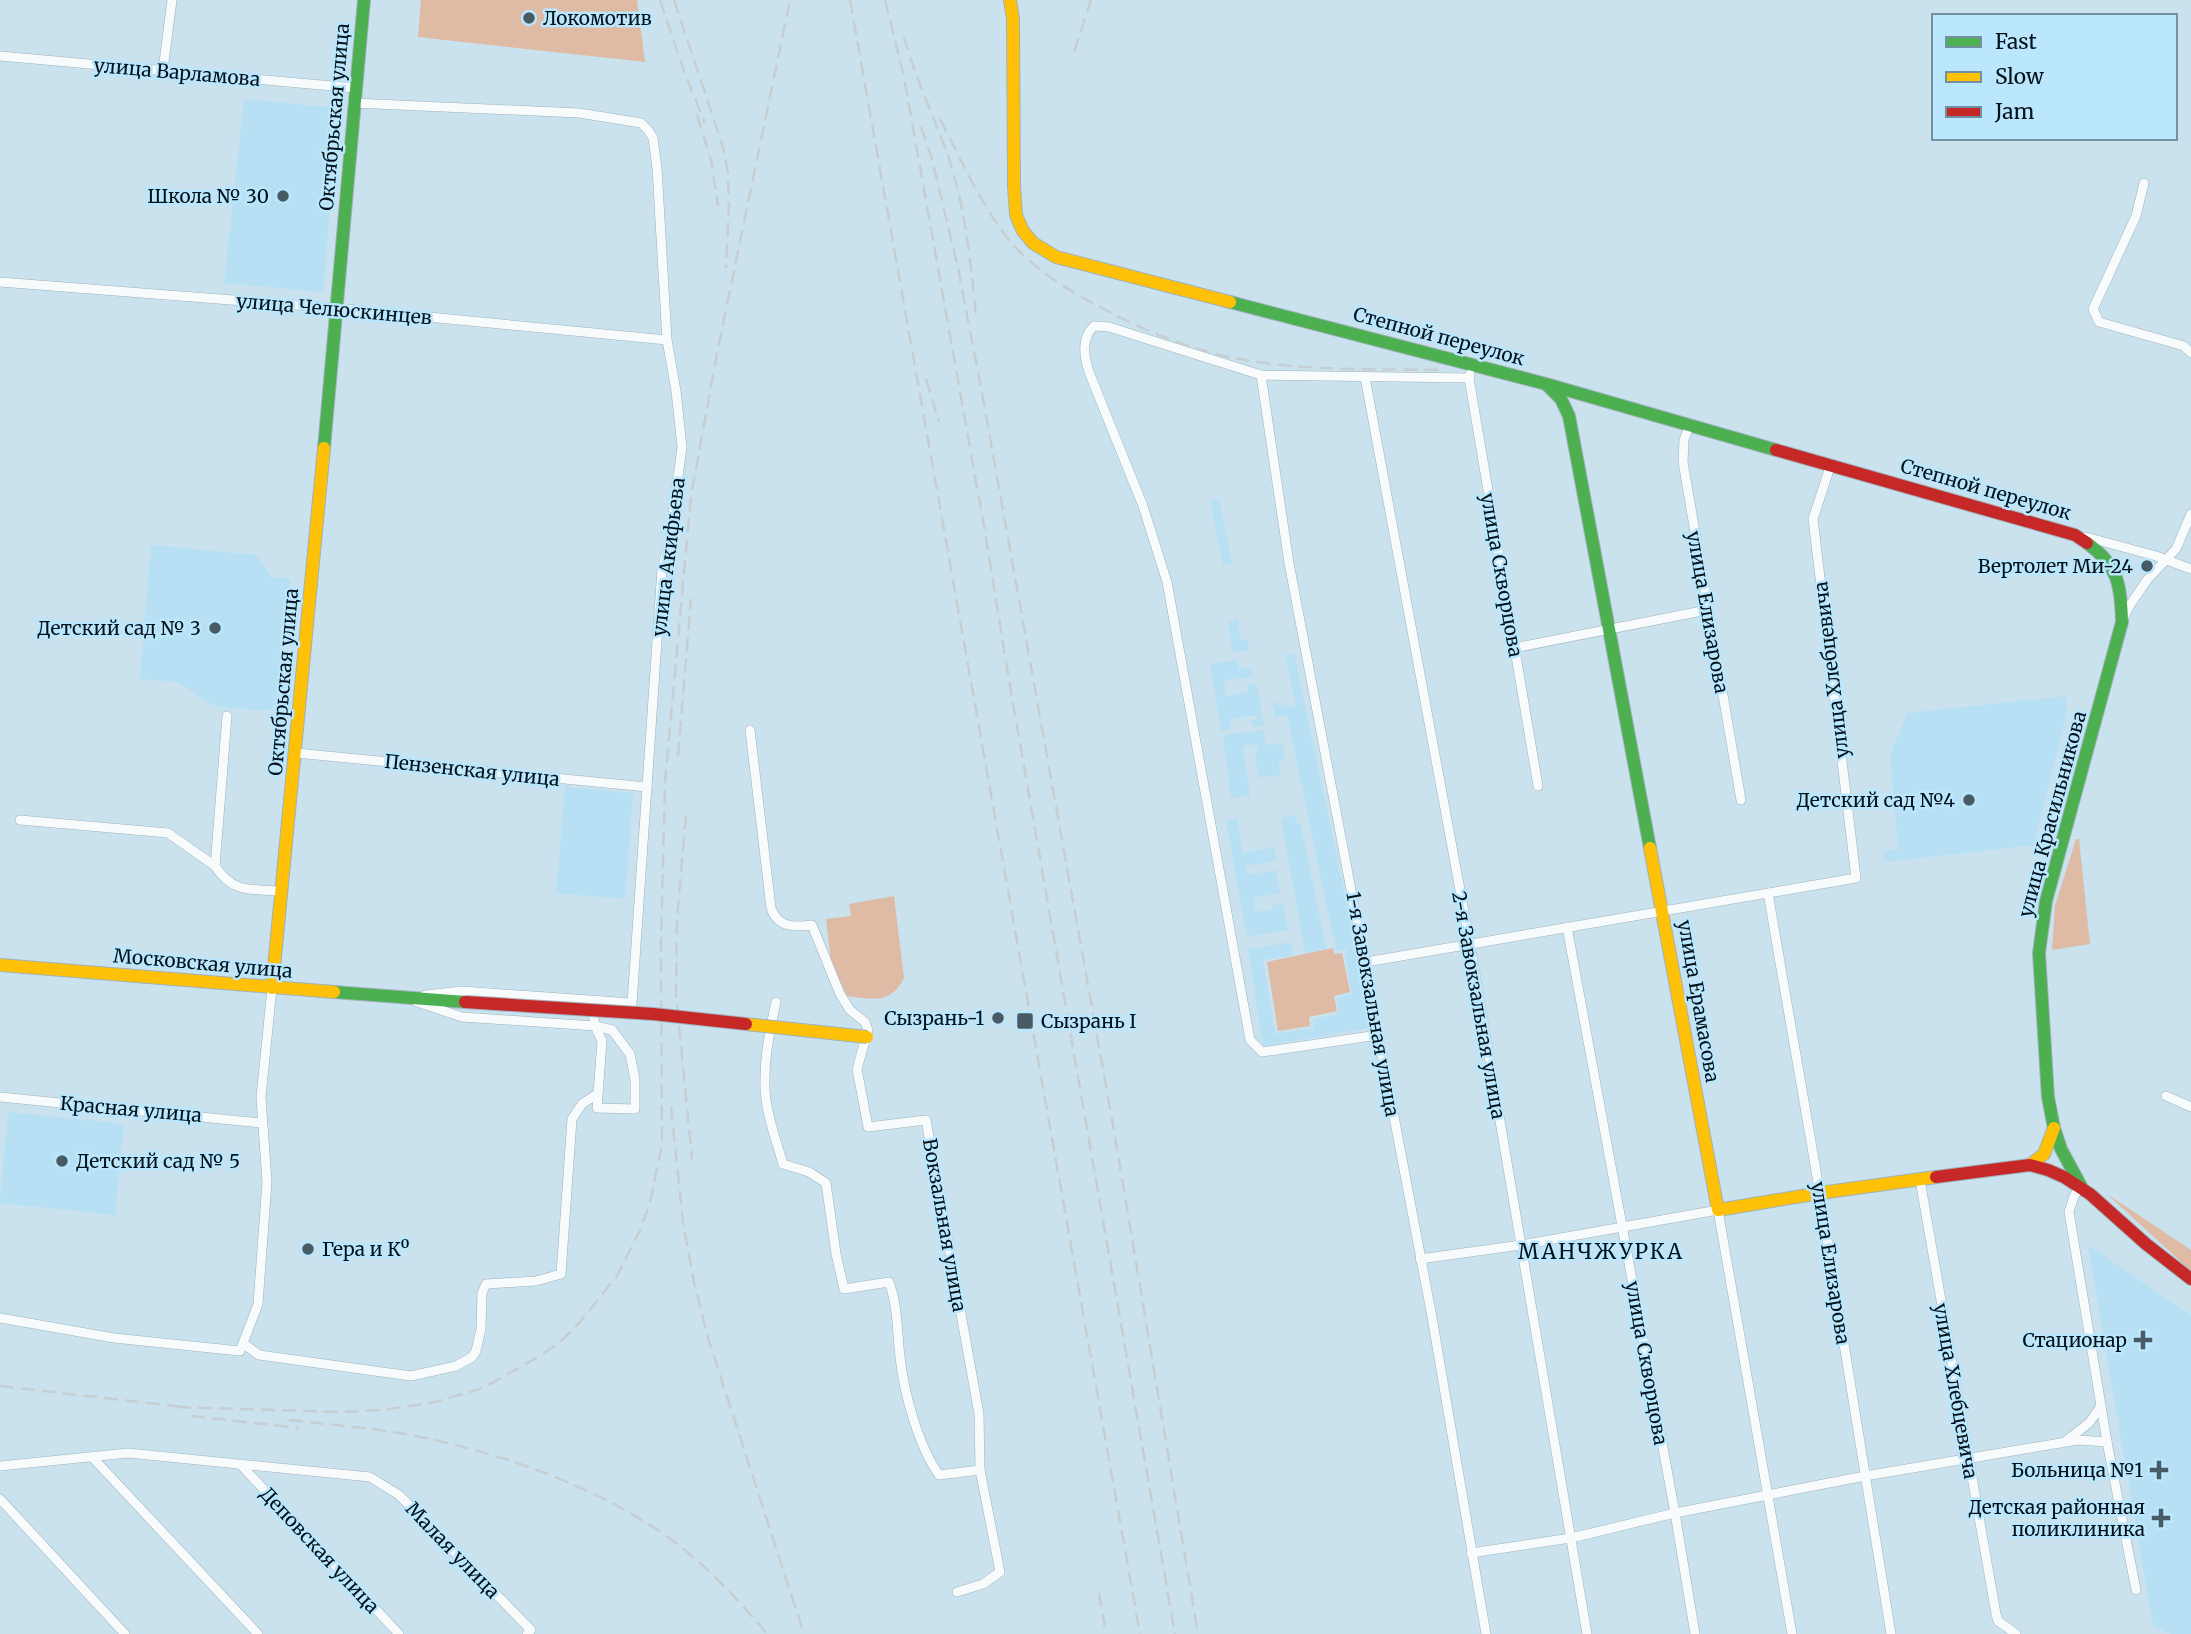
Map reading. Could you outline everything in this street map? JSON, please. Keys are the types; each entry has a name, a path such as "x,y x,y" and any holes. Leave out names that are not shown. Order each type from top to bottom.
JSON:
{"main road":[{"name":"Октябрьская улица","path":"272,988 296,753 364,0"},
{"name":"Степной переулок","path":"1010,0 1014,30 1016,215 1023,231 1033,243 1056,257 1596,397 2076,535 2098,549 2109,560 2116,573 2122,622"},
{"name":"улица Ерамасова","path":"1546,384 1564,402 1569,416 1718,1210"},
{"path":"1569,416 1581,399 1596,397"},
{"name":"улица Красильникова","path":"2081,1186 2061,1149 2048,1097 2039,953 2041,923 2122,622"},
{"name":"Московская улица","path":"0,965 272,988 653,1014 865,1042"},
{"path":"2030,1165 2044,1154 2054,1128"},
{"path":"1718,1210 1820,1193 2030,1165 2063,1175 2081,1186 2142,1241 2191,1279"}],"street":[{"path":"163,70 172,0"},
{"name":"улица Варламова","path":"0,56 355,88"},
{"name":"улица Акифьева","path":"354,103 579,113 641,123 653,138 665,280 667,340 676,391 681,447 669,544 662,569 632,1003"},
{"path":"2144,183 2136,216 2093,310 2099,322 2184,346 2191,353"},
{"name":"улица Челюскинцев","path":"0,282 335,308 667,340"},
{"path":"1378,1035 1262,1052 1250,1040 1167,582 1143,506 1089,372 1085,345 1090,329 1094,326 1109,327 1261,375 1469,378"},
{"name":"улица Скворцова","path":"1473,364 1469,378 1538,786"},
{"name":"1-я Завокзальная улица","path":"1261,375 1289,563 1432,1317 1486,1634"},
{"name":"2-я Завокзальная улица","path":"1365,377 1470,944 1587,1634"},
{"name":"улица Елизарова","path":"1690,424 1684,440 1683,462 1741,800"},
{"name":"улица Хлебцевича","path":"1768,893 1856,878 1813,519 1831,464"},
{"path":"2122,622 2137,593 2176,549 2191,514"},
{"path":"2076,535 2168,560 2191,569"},
{"path":"1514,648 1707,610"},
{"path":"215,866 227,716"},
{"path":"750,730 771,908 774,916 783,925 812,925 840,994 850,1010 865,1022 865,1042"},
{"name":"Пензенская улица","path":"296,753 647,788"},
{"path":"20,820 168,833 215,866 223,879 240,888 282,891"},
{"path":"1366,961 1768,893"},
{"name":"улица Елизарова","path":"1768,893 1820,1193 1891,1634"},
{"name":"улица Скворцова","path":"1567,927 1695,1634"},
{"name":"Октябрьская улица","path":"244,1343 258,1304 267,1182 261,1097 272,988"},
{"name":"Московская улица","path":"402,997 462,991 632,1003"},
{"name":"Московская улица","path":"402,997 461,1017 594,1026"},
{"path":"592,999 594,1026 602,1041 597,1108 635,1109 635,1079 630,1054 612,1030 594,1026"},
{"path":"776,1002 768,1036 766,1099 783,1164 809,1172 826,1183 844,1289 889,1282 894,1296 901,1360 912,1412 929,1461 939,1475 981,1470"},
{"name":"Вокзальная улица","path":"865,1042 857,1069 868,1127 926,1120 979,1414 981,1470 1000,1572 983,1584 957,1592"},
{"path":"0,1318 114,1338 228,1350 240,1351 244,1343 259,1355 411,1376 456,1367 472,1357 479,1339 482,1293 486,1284 536,1281 561,1274 572,1119 582,1104 597,1094"},
{"path":"2166,1096 2191,1107"},
{"name":"Красная улица","path":"0,1097 262,1123"},
{"name":"улица Хлебцевича","path":"1920,1180 1996,1614 1998,1621 2016,1634"},
{"path":"2081,1186 2074,1196 2069,1212 2136,1590"},
{"path":"1420,1259 1521,1245 1718,1210"},
{"name":"улица Ерамасова","path":"1718,1210 1792,1634"},
{"path":"2062,1442 2089,1423 2101,1404"},
{"path":"1471,1553 1572,1538 1675,1513 1967,1458 2078,1440 2108,1442"},
{"path":"0,1466 128,1453 241,1465"},
{"path":"92,1457 258,1634"},
{"name":"Малая улица","path":"241,1465 370,1477 399,1495 529,1632"},
{"name":"Деповская улица","path":"241,1465 400,1634"},
{"path":"0,1499 125,1634"}],"shaded area":[{"name":"Локомотив","path":"421,0 637,0 645,62 418,37"},
{"name":"Школа № 30","path":"244,99 339,108 323,292 224,283"},
{"path":"1219,499 1232,563 1223,565 1210,501"},
{"name":"Детский сад № 3","path":"151,545 256,555 271,577 291,579 278,709 215,706 176,682 142,679 140,676"},
{"path":"1238,620 1240,640 1248,640 1249,650 1232,652 1228,622"},
{"path":"1294,653 1357,952 1370,1028 1263,1046 1248,949 1291,942 1293,955 1263,960 1275,1034 1314,1028 1313,1019 1339,1014 1337,998 1352,994 1346,949 1336,951 1287,715 1275,717 1272,703 1286,704 1287,708 1296,706 1285,655"},
{"path":"1237,660 1239,669 1251,667 1253,676 1224,681 1226,696 1248,692 1247,685 1257,684 1264,725 1252,727 1251,720 1257,719 1256,715 1230,719 1231,729 1221,731 1210,664"},
{"name":"Детский сад №4","path":"2066,696 2067,713 2034,845 1885,862 1884,851 1898,849 1890,755 1907,713"},
{"path":"1264,730 1266,745 1283,745 1285,760 1279,761 1280,775 1258,778 1255,752 1258,751 1258,744 1243,746 1250,796 1231,798 1223,735"},
{"path":"565,787 633,793 625,899 556,893"},
{"path":"1295,815 1297,824 1301,825 1326,949 1305,953 1281,818"},
{"path":"1237,819 1243,853 1274,847 1276,861 1246,866 1248,875 1276,870 1280,893 1253,898 1255,912 1273,909 1272,904 1283,903 1288,930 1247,937 1226,821"},
{"path":"2076,839 2079,839 2090,944 2052,950 2055,906"},
{"path":"894,896 904,978 899,987 887,996 873,999 847,996 831,961 826,919 851,916 849,904"},
{"path":"1333,948 1334,954 1342,953 1350,992 1334,996 1337,1011 1309,1017 1310,1026 1278,1031 1267,962"},
{"name":"Детский сад № 5","path":"8,1112 124,1124 115,1215 0,1203"},
{"path":"2107,1194 2191,1250 2191,1271"},
{"name":"Больница №1","path":"2088,1245 2191,1315 2191,1634 2171,1634 2153,1625"}],"railway":[{"path":"660,0 705,123"},
{"path":"674,0 723,147 728,173 729,206 726,268"},
{"path":"177,1407 342,1412 381,1410 431,1403 483,1388 538,1357 560,1342 579,1323 617,1276 640,1230 650,1203 662,1144 661,942 665,782 691,496 718,348 790,0"},
{"path":"850,0 1140,1634"},
{"path":"885,0 904,77 986,538 1175,1634"},
{"path":"1074,52 1091,0"},
{"path":"904,37 953,173 963,213 976,317"},
{"path":"697,115 711,160 718,206"},
{"path":"940,119 985,205 1019,251 1058,282 1119,317 1193,347 1251,361 1322,368 1441,370"},
{"path":"921,127 932,159 958,268 984,404 1113,1125 1198,1634"},
{"path":"926,379 939,422"},
{"path":"678,756 691,599"},
{"path":"686,816 677,919 676,994 692,1159"},
{"path":"671,1107 683,1223 708,1338 804,1634"},
{"path":"0,1386 184,1407"},
{"path":"191,1416 299,1428"},
{"path":"289,1420 384,1431 449,1443 516,1463 582,1489 644,1521 685,1550 722,1584 767,1634"},
{"path":"1099,1593 1106,1634"}],"traffic: fast":[{"path":"324,448 364,0"},
{"path":"1230,302 1546,384 1776,450"},
{"path":"1547,385 1561,399 1569,416 1650,848"},
{"path":"2081,1186 2061,1149 2048,1097 2039,953 2046,901 2122,622 2116,577 2105,559 2087,543"},
{"path":"334,992 465,1002"}],"traffic: slow":[{"path":"1010,0 1013,19 1014,186 1016,215 1023,231 1033,243 1056,257 1230,302"},
{"path":"272,988 324,448"},
{"path":"1650,848 1718,1210 1936,1177"},
{"path":"0,965 334,992"},
{"path":"746,1024 867,1037"},
{"path":"2030,1165 2044,1154 2054,1128"}],"traffic: jam":[{"path":"1776,450 2075,535 2087,543"},
{"path":"465,1002 653,1014 746,1024"},
{"path":"1936,1177 2030,1165 2048,1170 2090,1194 2146,1244 2191,1279"}],"place":[{"name":"Локомотив","path":"529,18"},
{"name":"Школа № 30","path":"283,196"},
{"name":"Вертолет Ми-24","path":"2147,566"},
{"name":"Детский сад № 3","path":"215,628"},
{"name":"Детский сад №4","path":"1969,800"},
{"name":"Сызрань-1","path":"998,1018"},
{"name":"Сызрань I","path":"1025,1021"},
{"name":"Детский сад № 5","path":"62,1161"},
{"name":"Гера и К⁰","path":"308,1249"},
{"name":"Стационар","path":"2143,1340"},
{"name":"Больница №1","path":"2159,1470"},
{"name":"Детская районная поликлиника","path":"2161,1518"}],"district":[{"name":"МАНЧЖУРКА","path":"1601,1251"}]}
